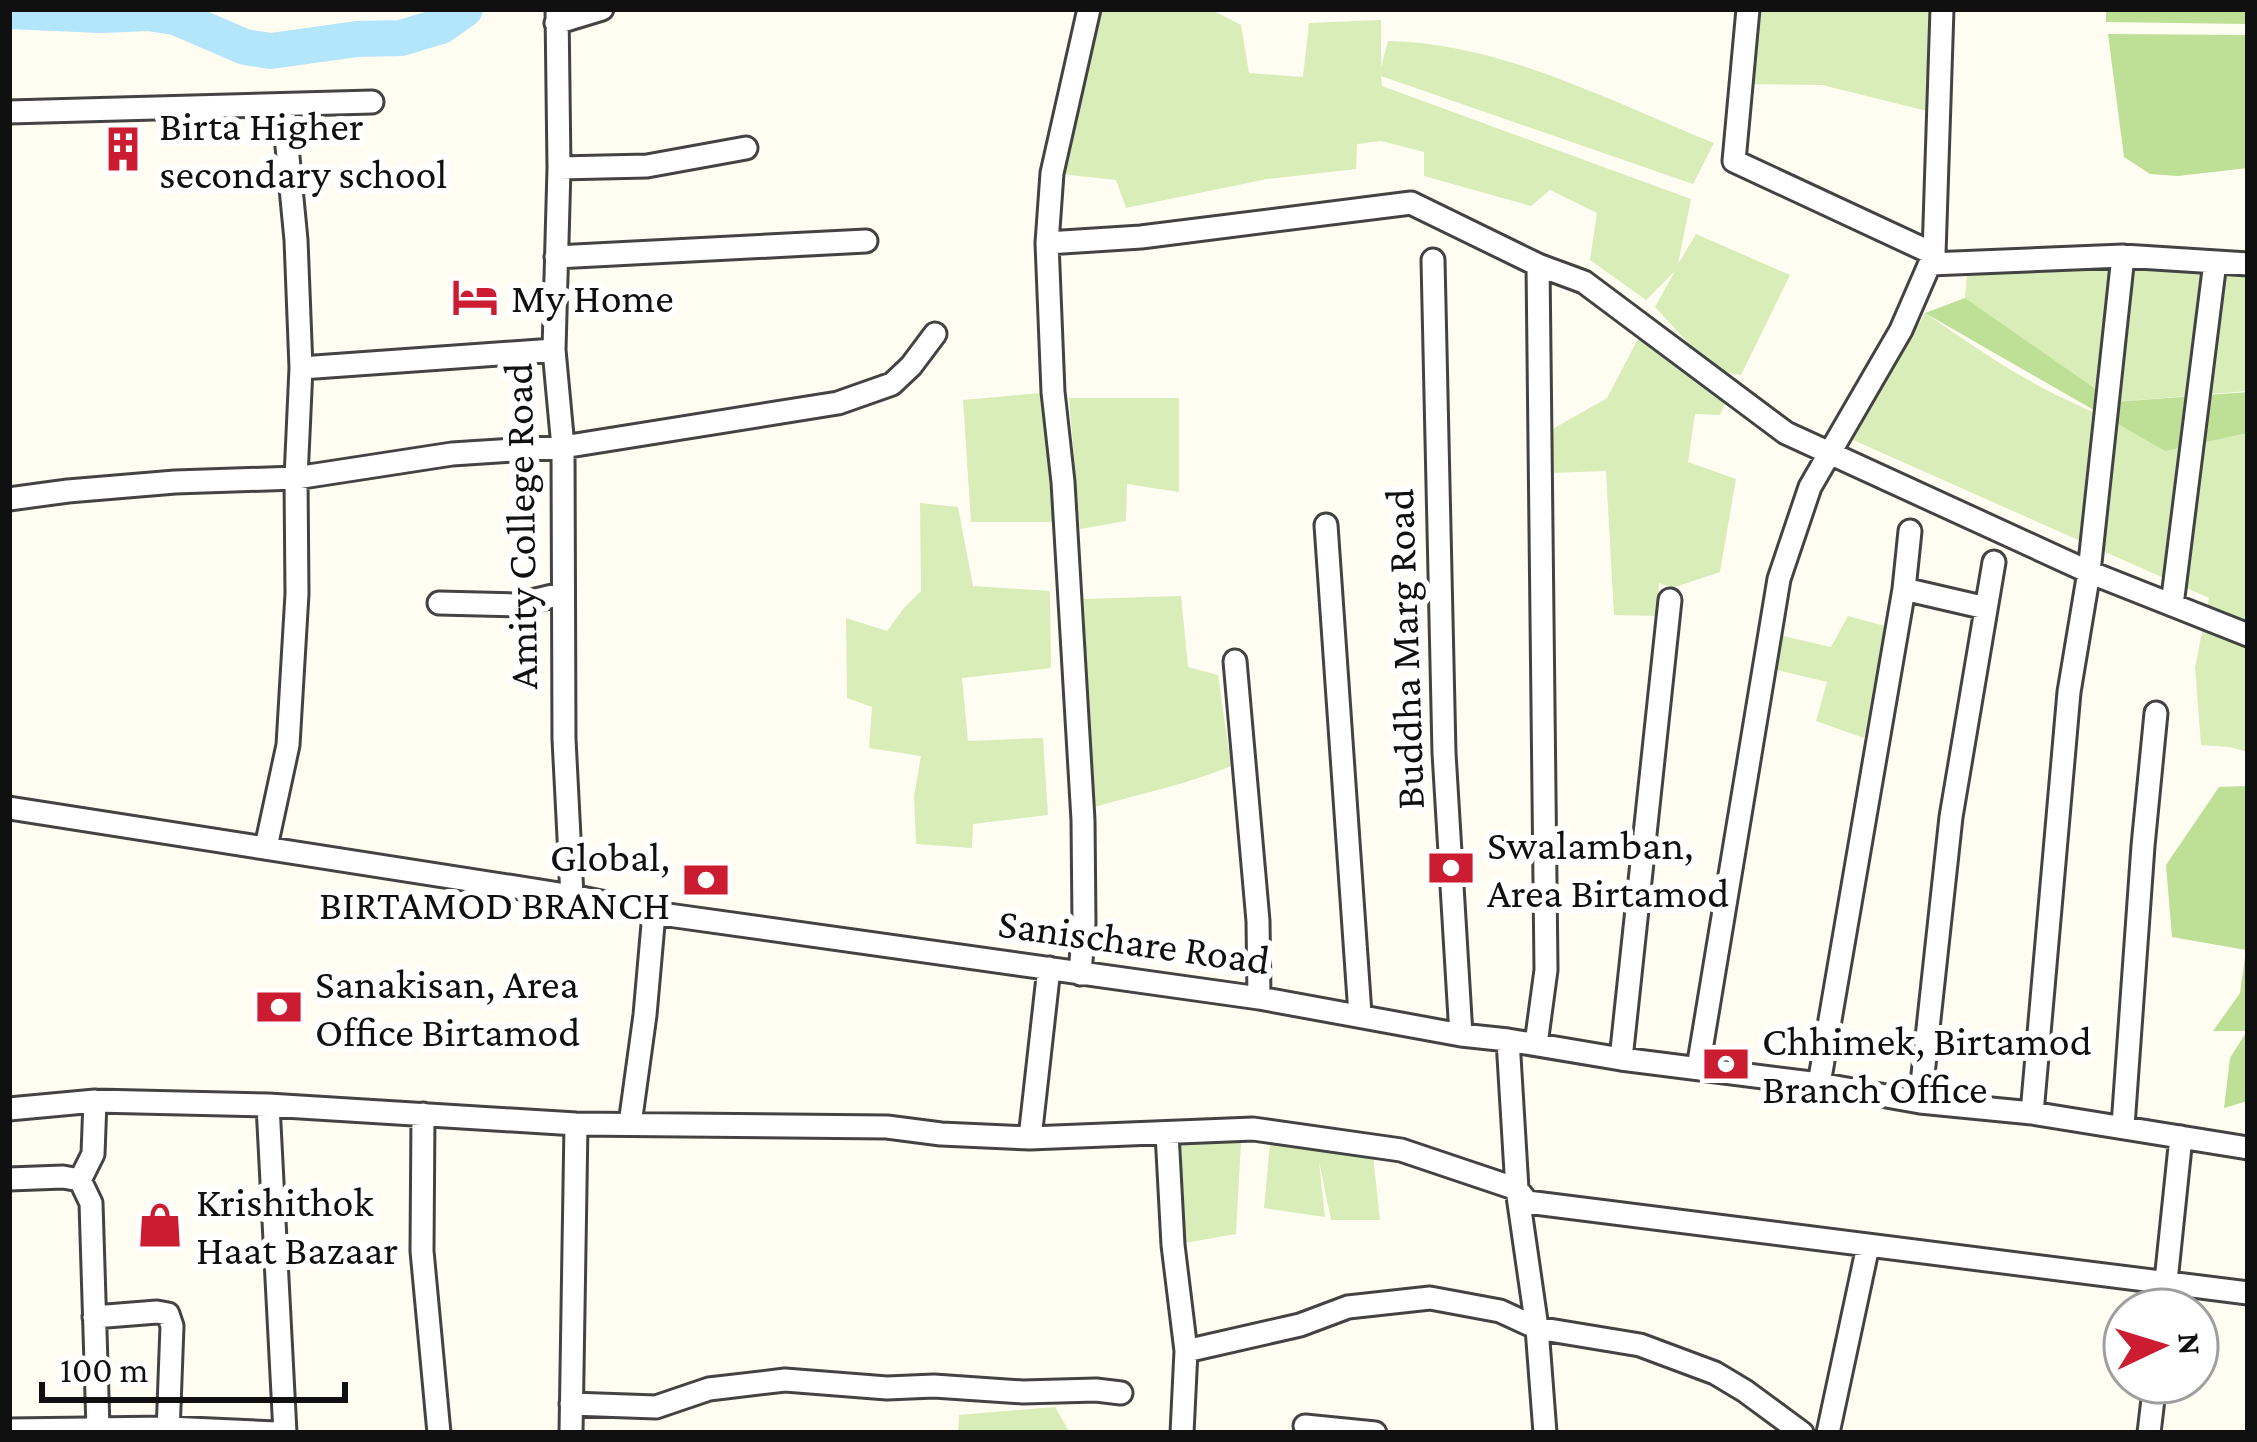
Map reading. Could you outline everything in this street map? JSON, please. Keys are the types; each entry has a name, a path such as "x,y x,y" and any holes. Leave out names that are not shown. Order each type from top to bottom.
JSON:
{"street":[{"path":"557,16 602,9"},
{"path":"1080,974 1083,820 1063,482 1053,392 1048,243 1052,173 1089,9"},
{"path":"1748,9 1734,161 1932,259 2123,256 2248,264"},
{"path":"1698,1068 1779,579 1810,487 1900,330 1932,259 1942,9"},
{"name":"Amity College Road","path":"557,16 554,350 562,446 564,739 572,896"},
{"path":"9,112 372,102"},
{"path":"266,848 288,745 296,594 301,368 296,240 283,105"},
{"path":"559,168 646,166 746,148"},
{"path":"1048,243 1142,237 1411,203 1584,283 1786,434 2090,572 2248,634"},
{"path":"556,257 866,241"},
{"path":"2032,1113 2069,692 2090,572 2123,256"},
{"name":"Buddha Marg Road","path":"1433,260 1444,754 1461,1035"},
{"path":"2172,604 2215,262"},
{"path":"1536,1044 1546,970 1538,265"},
{"path":"9,499 175,482 296,478 452,454 562,446 838,403 892,384 935,334"},
{"path":"301,368 554,350"},
{"path":"1326,525 1360,1014"},
{"path":"1819,1084 1910,531"},
{"path":"1920,1102 1952,817 1994,562"},
{"path":"1904,589 1986,608"},
{"path":"440,603 515,605 561,594"},
{"path":"1621,1059 1670,600"},
{"path":"1235,661 1258,921 1259,998"},
{"path":"2123,1126 2156,713"},
{"name":"Sanischare Road","path":"9,808 572,896 654,913 1259,998 1461,1035 1920,1102 2123,1126 2248,1148"},
{"path":"630,1124 654,913"},
{"path":"1030,1138 1048,968"},
{"path":"1508,1040 1517,1189 1537,1328 1545,1433"},
{"path":"80,1180 93,1154 95,1101"},
{"path":"9,1108 95,1101 268,1105 576,1124 887,1127 1030,1138 1253,1130 1401,1150 1517,1189 1527,1202 2248,1293"},
{"path":"9,1430 280,1433 268,1105"},
{"path":"423,1114 422,1251 439,1433"},
{"path":"572,1433 576,1124"},
{"path":"1167,1133 1173,1245 1186,1351 1182,1433"},
{"path":"2166,1286 2181,1137"},
{"path":"9,1179 80,1180"},
{"path":"80,1180 91,1203 98,1428"},
{"path":"1828,1433 1868,1246"},
{"path":"1186,1351 1300,1325 1348,1307 1430,1298 1500,1311 1537,1328 1640,1345 1715,1373 1802,1433"},
{"path":"94,1317 168,1314 172,1326 168,1431"},
{"path":"571,1404 656,1407 709,1389 785,1380 887,1388 1121,1393"},
{"path":"1306,1426 1375,1433"}],"green space":[{"path":"1086,9 1210,9 1241,25 1249,73 1303,77 1309,23 1381,20 1381,67 1388,41 1472,52 1554,77 1714,143 1693,184 1381,76 1382,86 1691,199 1678,264 1696,234 1790,275 1741,375 1720,371 1734,384 1720,415 1695,414 1688,462 1736,479 1720,572 1672,588 1659,583 1657,616 1614,615 1606,471 1550,473 1551,430 1607,398 1649,318 1703,359 1655,307 1675,271 1646,300 1590,260 1597,213 1550,190 1531,206 1424,176 1424,152 1381,141 1357,144 1356,169 1267,179 1126,208 1116,180 1052,173"},
{"path":"1748,9 1942,9 1939,114 1822,85 1740,84"},
{"path":"2106,9 2248,9 2248,24 2106,22"},
{"path":"2108,34 2248,35 2248,168 2178,176 2150,174 2124,157"},
{"path":"2223,260 2248,276 2248,391 2114,402 2069,375 1965,298 1968,263"},
{"path":"1965,298 2114,402 2248,392 2248,433 2165,451 1925,313"},
{"path":"1925,313 2017,373 2165,451 2248,433 2248,752 2201,745 2195,667 2209,598 1853,440"},
{"path":"1053,392 1064,522 971,522 963,400"},
{"path":"1069,398 1179,398 1179,492 1127,484 1126,521 1080,529"},
{"path":"920,503 958,507 973,586 1050,591 1051,668 962,678 968,741 1043,738 1048,815 973,824 972,848 916,844 914,796 921,756 869,748 872,707 847,698 846,618 887,631 921,591"},
{"path":"1181,596 1188,667 1218,675 1231,766 1091,808 1084,599"},
{"path":"1848,616 1885,626 1864,738 1816,721 1827,682 1764,667 1779,635 1831,647"},
{"path":"2248,786 2248,1101 2224,1108 2230,1058 2247,1031 2213,1031 2240,993 2246,950 2172,937 2166,865 2219,787"},
{"path":"1271,1132 1372,1146 1380,1220 1331,1220 1319,1161 1325,1217 1264,1208"},
{"path":"1167,1133 1241,1143 1236,1234 1173,1245"},
{"path":"1055,1407 1070,1433 958,1433 959,1415"}],"waterway":[{"path":"9,11 175,17 245,47 271,51 401,38 441,26 465,9"}],"place":[{"name":"Birta Higher secondary school","path":"123,149"},
{"name":"My Home","path":"475,297"},
{"name":"Swalamban, Area Birtamod","path":"1451,868"},
{"name":"Global, BIRTAMOD BRANCH","path":"706,880"},
{"name":"Sanakisan, Area Office Birtamod","path":"279,1007"},
{"name":"Chhimek, Birtamod Branch Office","path":"1726,1064"},
{"name":"Krishithok Haat Bazaar","path":"160,1225"}]}
